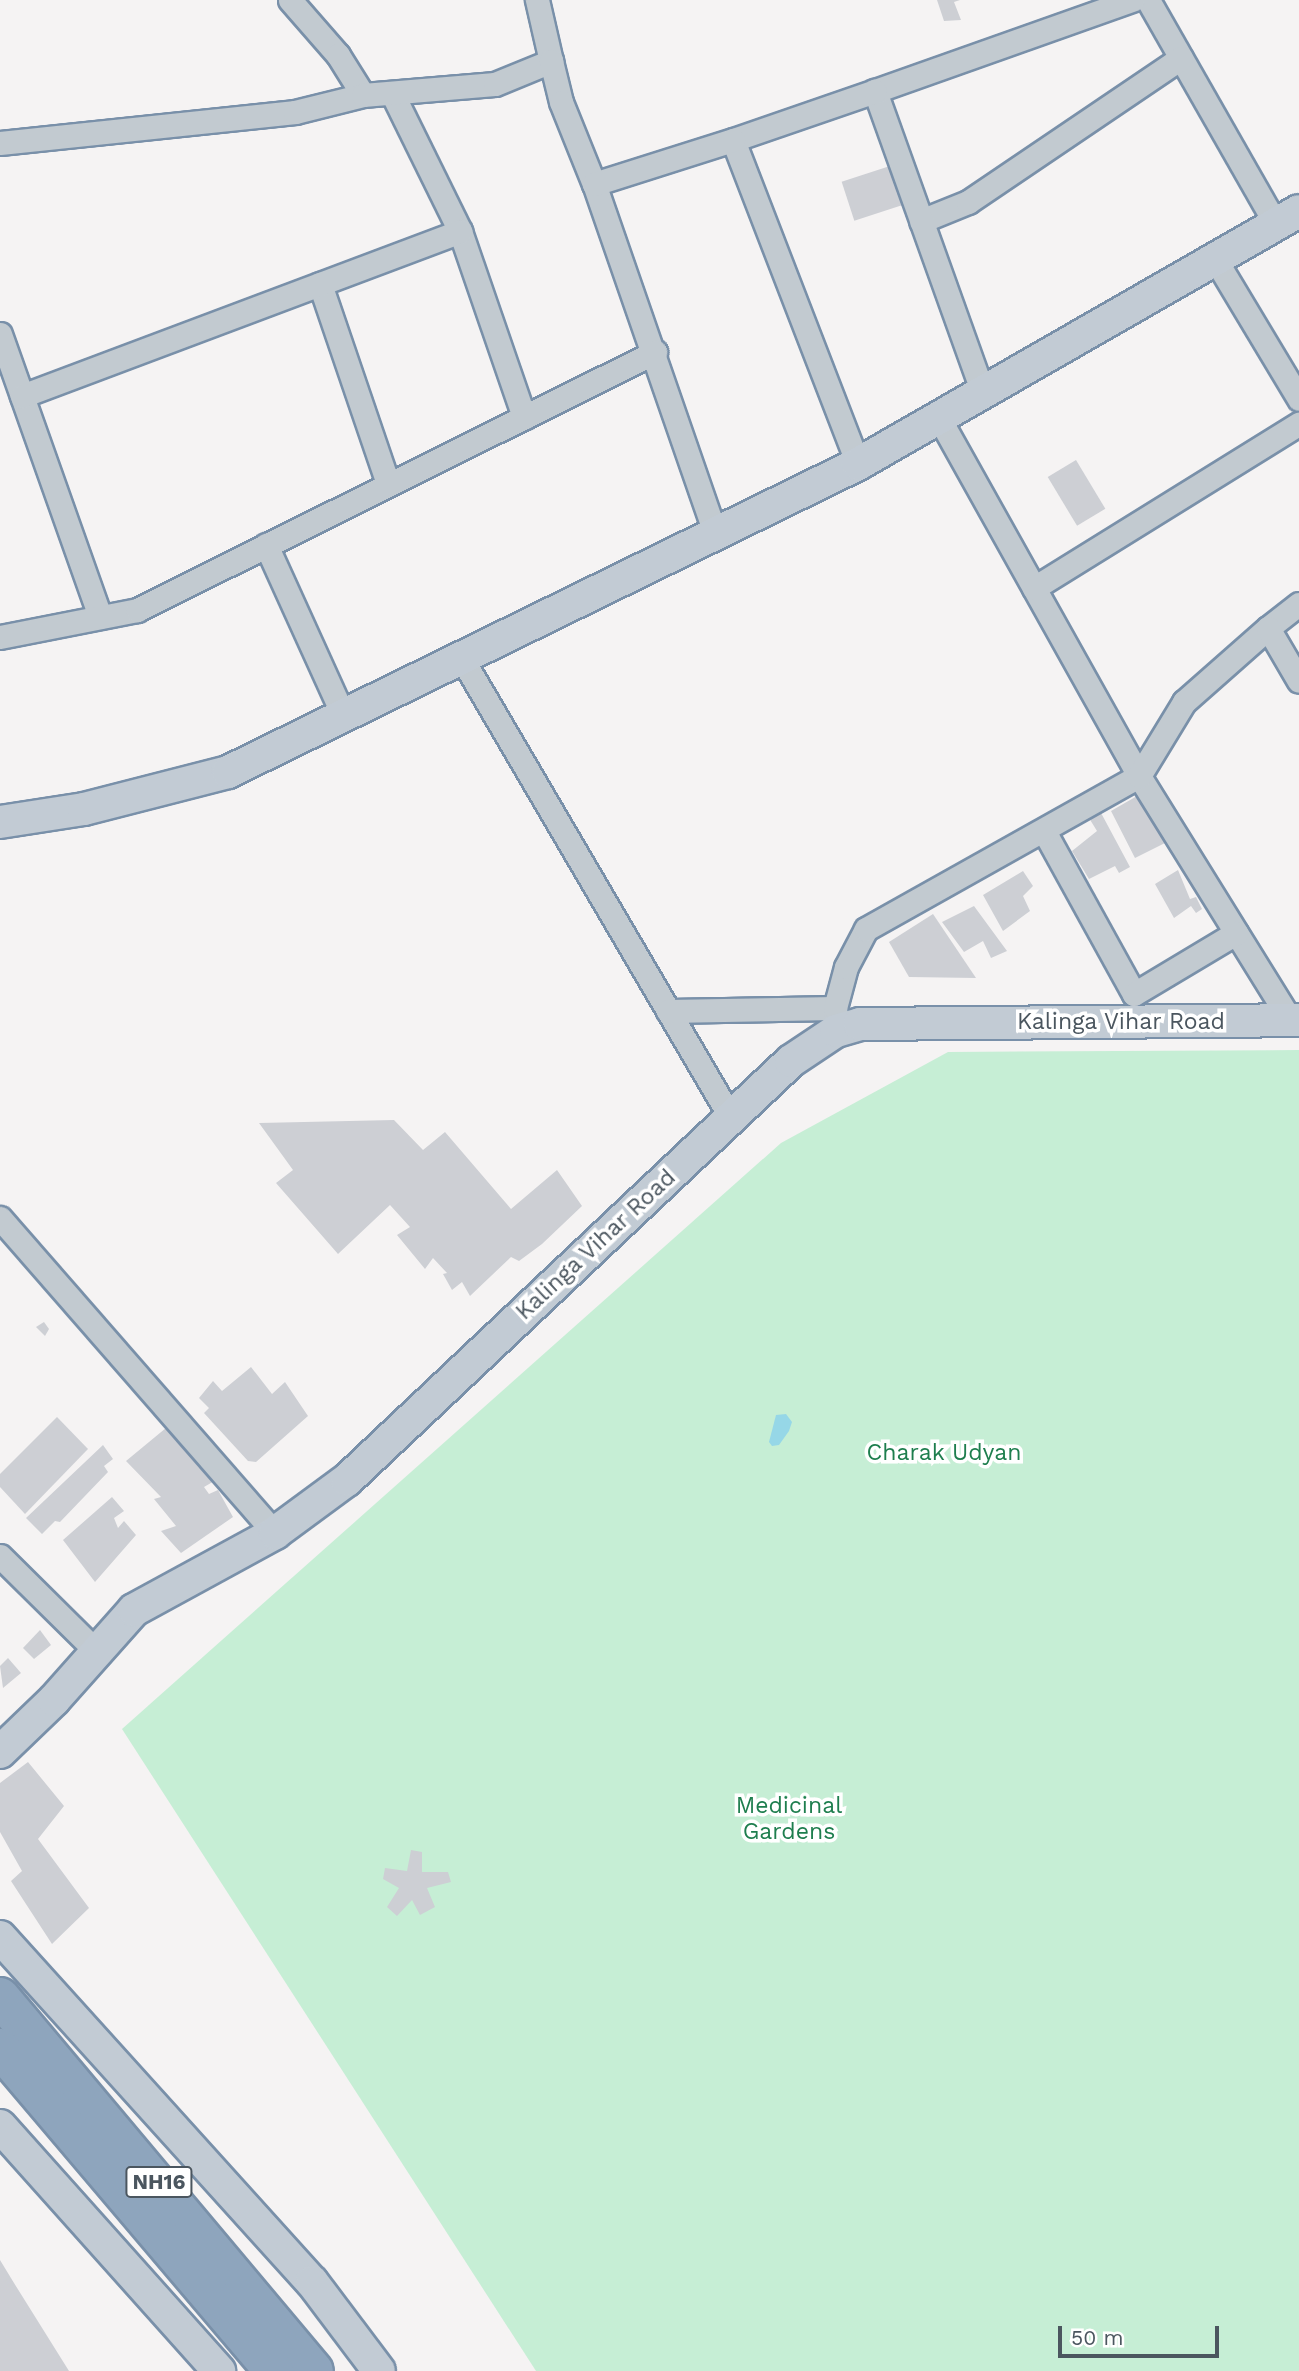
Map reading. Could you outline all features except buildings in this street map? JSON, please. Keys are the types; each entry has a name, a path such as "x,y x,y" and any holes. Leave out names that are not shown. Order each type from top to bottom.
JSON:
{"highway":[{"name":"NH16","path":"0,1997 314,2371"},
{"name":"NH16","path":"0,2048 275,2371"}],"street":[{"path":"290,0 338,55 363,96"},
{"path":"537,0 561,102 655,352 715,533"},
{"path":"594,184 733,140 1132,0"},
{"path":"0,822 84,809 228,772 858,464 1287,218 1181,58 1148,0"},
{"path":"921,221 968,202 1181,58"},
{"path":"0,143 295,112 363,96 495,84 551,61"},
{"path":"876,91 982,393"},
{"path":"393,95 460,231 524,417"},
{"path":"733,140 858,464"},
{"path":"22,396 460,231"},
{"path":"1215,259 1299,399"},
{"path":"320,284 388,484"},
{"path":"0,334 100,617"},
{"path":"0,636 136,610 655,352"},
{"path":"939,418 1139,776 1236,933 1294,1020"},
{"path":"1034,588 1299,424"},
{"path":"265,545 343,715"},
{"path":"668,1011 835,1019 846,967 866,929 1139,776 1184,702 1299,604"},
{"path":"1268,628 1299,681"},
{"path":"461,657 731,1118"},
{"path":"1044,831 1134,994 1236,933"},
{"name":"Kalinga Vihar Road","path":"0,1752 134,1610 275,1533 347,1480 835,1019 860,1024 1294,1020"},
{"path":"0,1218 275,1533"},
{"path":"0,1556 97,1652"},
{"path":"0,1937 312,2282 379,2371"},
{"path":"0,2126 219,2371"}],"green space":[{"name":"Medicinal Gardens","path":"1299,1050 1299,2371 536,2371 122,1729 781,1143 948,1052"}],"water":[{"path":"786,1414 792,1422 789,1431 779,1445 772,1446 769,1442 776,1415"}],"park label":[{"name":"Charak Udyan","path":"944,1453"}]}
